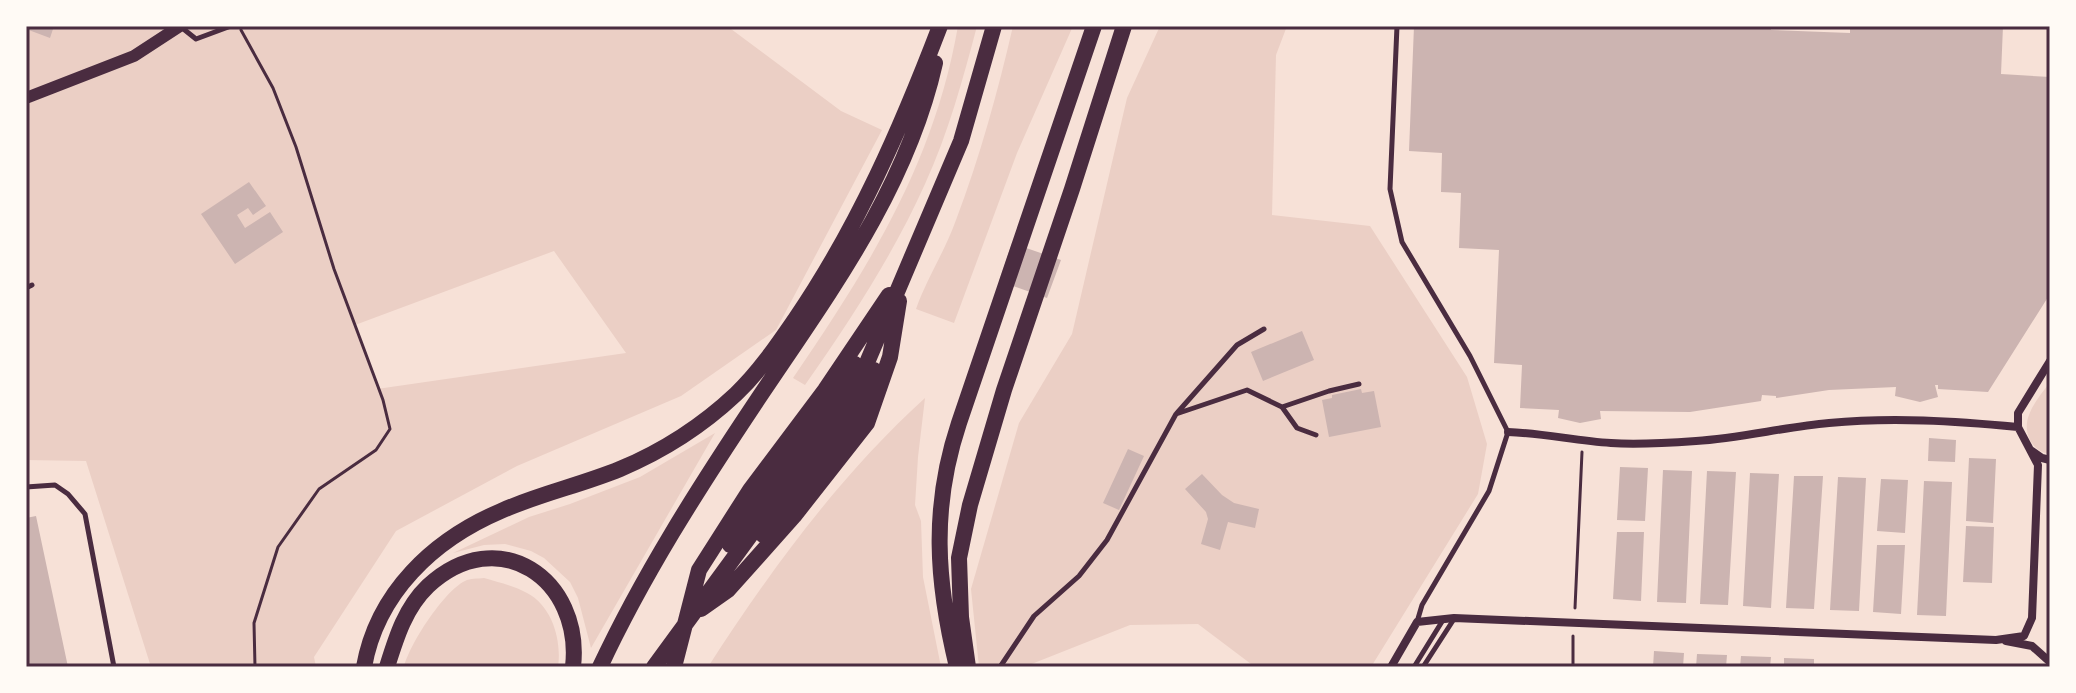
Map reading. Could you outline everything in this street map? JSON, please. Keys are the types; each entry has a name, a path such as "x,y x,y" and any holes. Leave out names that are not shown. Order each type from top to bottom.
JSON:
{"highway":[{"path":"364,667 368,644 384,608 409,573 439,546 501,511 619,470 649,456 685,434 739,391 768,358 839,251 896,137 942,26"},
{"path":"600,667 670,535 855,254 914,134 942,26"},
{"path":"654,667 845,406 866,365 961,141 994,26"},
{"path":"957,667 943,599 939,507 943,478 1094,26"},
{"path":"968,667 961,617 959,558 970,505 1004,390 1124,26"},
{"path":"674,667 699,570 750,490 825,390 882,303 899,285"},
{"path":"687,619 728,590 794,516 867,423 890,357 899,307 899,285"},
{"path":"387,667 399,629 426,588 444,573 466,562 502,558 525,565 543,576 559,594 570,618 575,650 573,667"}],"main road":[{"path":"26,98 134,56 180,26"}],"street":[{"path":"1996,640 2024,636 2032,618 2038,465 2018,427 2018,413 2050,361"},
{"path":"1508,432 1536,432 1610,443 1653,443 1698,441 1844,422 1960,422 2018,427"},
{"path":"2029,448 2050,460"},
{"path":"1391,667 1417,622 1454,618 1996,640 2032,646 2050,662"}],"lane":[{"path":"180,26 196,39 231,26"},
{"path":"1397,26 1390,189 1402,242 1470,356 1508,432 1489,491 1422,605 1417,622"},
{"path":"1000,667 1034,616 1079,576 1107,540 1176,414 1237,345 1264,329"},
{"path":"1282,407 1359,384"},
{"path":"1176,414 1247,390 1282,407 1297,428 1316,435"},
{"path":"26,487 55,485 68,494 85,514 114,667"},
{"path":"1423,667 1454,618"},
{"path":"1414,667 1443,619"}],"path":[{"path":"239,26 273,88 296,147 334,269 383,400 390,429 376,450 319,489 278,547 254,623 255,667"},
{"path":"1573,667 1572,623 1575,614 1582,452"}],"shaded area":[{"path":"26,26 727,26 841,111 882,130 776,330 681,396 517,466 396,531 314,657 316,667 151,667 86,461 26,460","holes":["554,251 626,353 377,389 355,325"]},
{"path":"958,26 977,26 933,165 885,262 805,385 793,378 873,253 916,168 947,76"},
{"path":"1013,26 1073,26 1017,153 954,323 916,309 965,196 988,124"},
{"path":"1160,26 1287,26 1276,55 1272,215 1370,226 1467,377 1487,444 1478,494 1371,667 1255,667 1198,624 1130,625 1024,667 979,667 971,589 1019,423 1072,334 1127,98"},
{"path":"2050,382 2050,454 2038,449 2030,440 2027,421"},
{"path":"925,398 915,505 921,521 923,577 941,667 708,667 808,525 864,459"},
{"path":"715,433 591,648 578,598 570,582 544,558 505,544 484,545 453,553 529,517 640,477"},
{"path":"484,578 522,591 543,606 557,635 558,667 404,667 420,633 447,596 465,581"}],"building":[{"path":"26,26 54,26 50,38 26,29"},
{"path":"1414,26 1771,26 1771,30 1850,33 1850,26 2003,26 2001,74 2050,77 2050,294 1988,392 1938,389 1935,385 1938,397 1920,402 1895,396 1896,387 1829,390 1776,398 1762,395 1761,401 1690,412 1600,411 1601,419 1580,423 1558,418 1559,410 1520,408 1522,365 1494,363 1499,250 1459,248 1461,193 1441,192 1442,153 1409,151"},
{"path":"249,182 266,206 253,215 248,208 237,215 245,228 270,212 283,232 235,264 201,214"},
{"path":"1012,243 1061,260 1047,298 999,281"},
{"path":"1302,331 1314,360 1263,381 1251,352"},
{"path":"1361,389 1362,393 1374,391 1381,427 1329,437 1322,400"},
{"path":"1929,438 1956,440 1955,462 1928,461"},
{"path":"1128,449 1144,456 1119,510 1103,503"},
{"path":"1969,458 1996,459 1993,523 1966,521"},
{"path":"1620,467 1648,468 1645,521 1617,520"},
{"path":"1663,470 1692,471 1686,603 1657,602"},
{"path":"1707,471 1736,472 1728,605 1700,604"},
{"path":"1750,473 1779,474 1771,608 1743,606"},
{"path":"1202,474 1234,503 1259,509 1255,528 1228,522 1220,550 1201,544 1208,519 1206,512 1185,489"},
{"path":"1794,476 1823,476 1814,609 1786,608"},
{"path":"1838,477 1866,478 1859,611 1830,610"},
{"path":"1881,479 1908,480 1905,533 1877,531"},
{"path":"1924,481 1952,482 1946,616 1917,615"},
{"path":"36,516 68,667 26,667 26,518"},
{"path":"1966,526 1994,527 1992,583 1963,582"},
{"path":"1617,532 1644,532 1641,601 1613,599"},
{"path":"1877,545 1905,545 1901,614 1873,612"},
{"path":"1654,651 1684,653 1683,667 1653,667"},
{"path":"1697,654 1727,655 1726,667 1696,667"},
{"path":"1741,656 1771,657 1770,667 1740,667"},
{"path":"1784,658 1814,659 1814,667 1784,667"}]}
